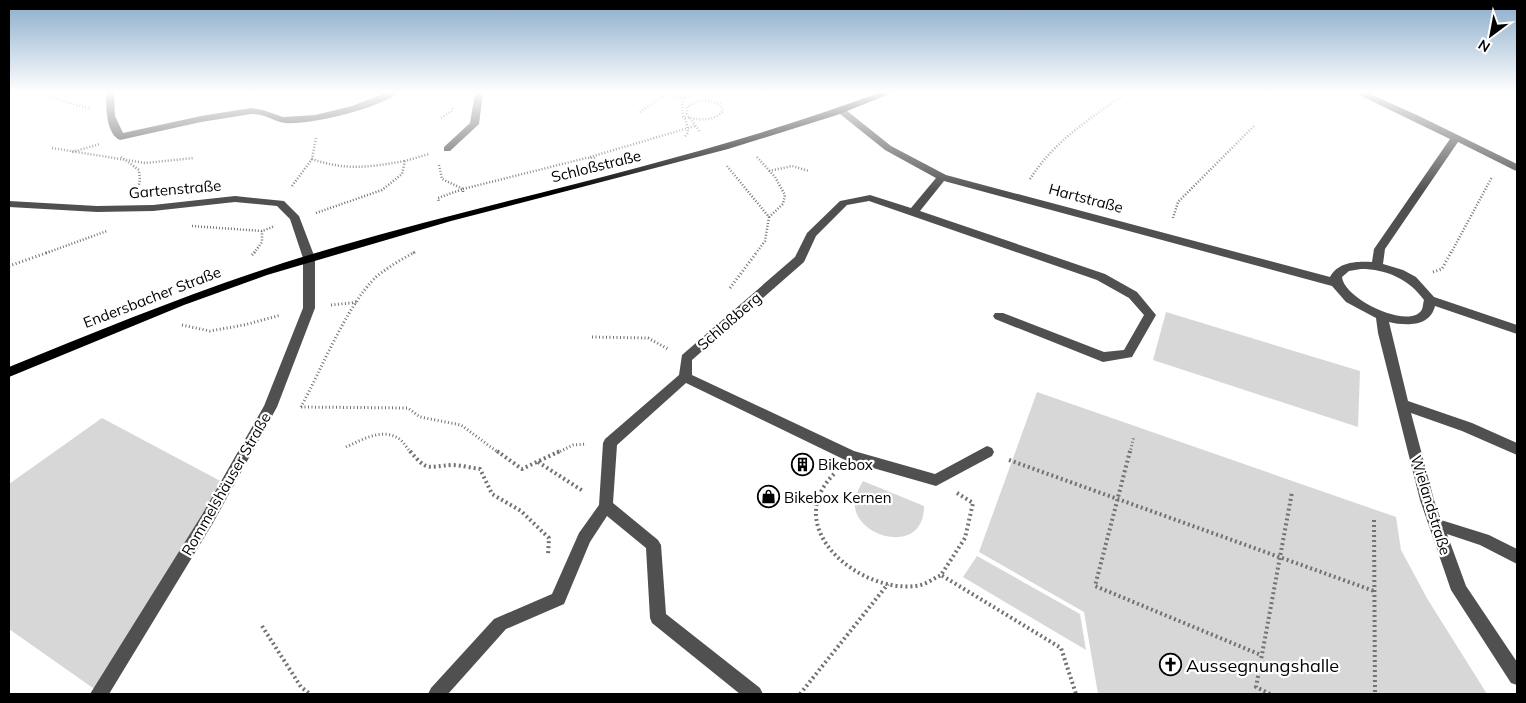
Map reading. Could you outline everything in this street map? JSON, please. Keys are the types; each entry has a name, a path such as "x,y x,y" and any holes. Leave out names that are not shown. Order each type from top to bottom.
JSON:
{"main road":[{"name":"Schloßstraße","path":"309,258 446,219 744,143 799,126"},
{"name":"Endersbacher Straße","path":"9,372 166,308 309,258"}],"street":[{"path":"115,126 120,136 168,126"},
{"path":"447,149 472,126"},
{"name":"Hartstraße","path":"860,126 888,148 942,177 1337,283"},
{"path":"1430,126 1517,168"},
{"path":"1377,266 1380,249 1455,139"},
{"path":"913,212 942,177"},
{"name":"Schloßberg","path":"685,377 686,358 800,259 811,235 844,203 870,198 1102,277 1133,295 1150,315 1128,354 1103,357 999,316"},
{"name":"Gartenstraße","path":"9,204 97,209 153,208 234,199 280,203 295,218"},
{"path":"295,218 309,258"},
{"name":"Rommelshäuser Straße","path":"99,694 208,518 270,407 309,308 309,258"},
{"path":"1357,265 1377,266 1395,271 1411,279 1423,290 1430,300 1430,308 1426,314 1419,318 1396,320 1382,317 1357,306 1347,298 1337,283 1337,275 1342,269 1357,265"},
{"path":"1430,300 1517,330"},
{"name":"Wielandstraße","path":"1382,317 1427,500 1459,590 1517,678"},
{"path":"437,694 500,624 558,599 584,538 606,506 610,443 685,377 850,456 936,480 987,452"},
{"path":"1402,404 1467,427 1517,449"},
{"path":"606,506 653,545 658,618 754,694"},
{"path":"1435,524 1484,540 1517,557"}],"path":[{"path":"291,188 312,159 316,138 322,126"},
{"path":"682,137 688,134 688,126"},
{"path":"446,219 438,198 695,126"},
{"path":"1020,197 1036,167 1060,141 1081,126"},
{"path":"1166,237 1178,202 1254,126"},
{"path":"312,159 331,167 353,169 405,161 447,149"},
{"path":"447,149 439,164 442,178 463,191"},
{"path":"586,158 602,158"},
{"path":"123,160 139,170 140,180 138,187 153,208"},
{"path":"340,206 382,190 402,174 405,161"},
{"path":"1411,279 1442,269 1501,161"},
{"path":"733,317 722,299 765,240 769,216 783,205 786,197 784,189 769,171 792,166 809,171"},
{"path":"752,196 769,216"},
{"path":"188,226 262,231 295,218"},
{"path":"9,266 111,230"},
{"path":"301,407 372,282 398,260 421,248"},
{"path":"166,308 175,324 210,331 244,325 309,308 360,302"},
{"path":"592,337 648,338 686,358"},
{"path":"270,407 408,408 420,417 461,425 522,469 573,445 610,443"},
{"path":"346,447 373,435 388,434 400,438 419,462 429,468 453,465 480,469 492,494 521,511 549,538 548,557"},
{"path":"1134,436 1119,500 1095,586 1261,655"},
{"path":"987,452 1374,591"},
{"path":"850,456 818,495 816,510 818,526 825,545 841,562 865,578 888,584 917,586 942,575 965,538 973,503 936,480"},
{"path":"537,462 606,506"},
{"path":"1270,694 1256,687 1292,492"},
{"path":"1374,520 1375,694"},
{"path":"942,575 1061,648 1076,694"},
{"path":"800,694 888,584"},
{"path":"262,626 301,687 310,694"}],"shaded area":[{"path":"1166,312 1360,371 1358,427 1153,360"},
{"path":"1037,392 1396,517 1401,550 1428,600 1487,694 1098,694 1084,612 979,552"},
{"path":"102,418 226,484 100,693 9,629 9,484"},
{"path":"863,481 924,506 921,522 914,532 903,536 891,537 867,527 859,518 855,507 858,490"},
{"path":"977,556 1080,614 1086,650 963,577"}],"place":[{"name":"Bikebox","path":"802,464"},
{"name":"Bikebox Kernen","path":"768,497"},
{"name":"Aussegnungshalle","path":"1170,665"}]}
